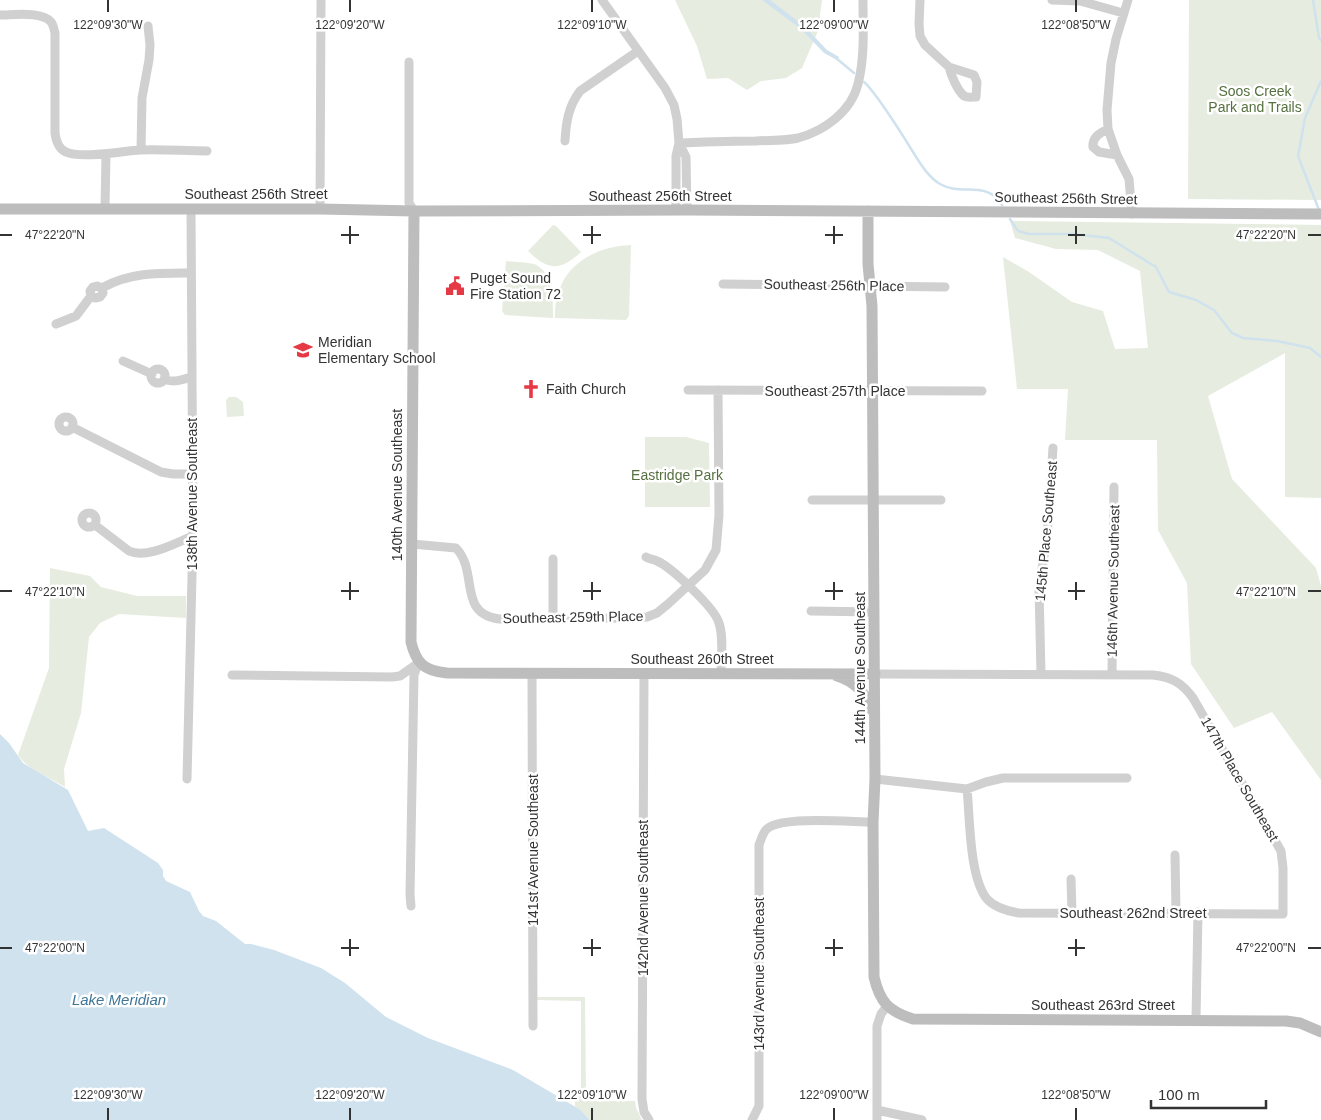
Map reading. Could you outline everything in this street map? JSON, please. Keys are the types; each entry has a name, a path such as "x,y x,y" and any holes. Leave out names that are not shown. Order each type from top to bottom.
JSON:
{"street":[{"path":"320,209 321,0"},
{"path":"602,0 665,88 674,105 679,143 686,157 682,210"},
{"path":"679,143 797,138 816,131 831,122 853,98 858,85 863,47 863,0"},
{"path":"920,0 920,36 925,45 949,67"},
{"path":"1052,0 1080,1 1123,13"},
{"path":"1128,0 1111,63 1107,110 1108,129 1117,155 1129,179 1132,214"},
{"path":"0,15 44,16 52,22 55,33 55,133 56,141 65,152 70,154 106,154 141,150 207,151"},
{"path":"141,150 142,98 150,53 148,26"},
{"path":"565,141 568,112 573,100 580,91 638,51"},
{"name":"140th Avenue Southeast","path":"409,62 409,203 414,211 411,642 414,654 419,662"},
{"path":"1108,129 1099,134 1094,140 1093,147 1099,152 1117,155"},
{"path":"105,209 106,154"},
{"name":"Southeast 256th Street","path":"0,209 682,210 1319,214"},
{"name":"138th Avenue Southeast","path":"187,778 193,536 191,209"},
{"name":"144th Avenue Southeast","path":"868,211 868,264 871,286 875,721 873,822 874,977 877,990 887,1006"},
{"path":"56,324 76,316 91,296 100,297 103,293 102,288 112,282 132,276 157,273 191,273"},
{"name":"Southeast 256th Place","path":"723,284 945,286"},
{"path":"123,361 152,374 156,370 161,370 164,374 164,379 168,381 191,378"},
{"name":"Southeast 257th Place","path":"688,390 982,391"},
{"path":"687,586 709,564 716,550 718,540 718,390"},
{"path":"72,427 161,472 192,474"},
{"name":"145th Place Southeast","path":"1041,674 1039,588 1047,537 1053,448"},
{"name":"146th Avenue Southeast","path":"1112,675 1114,487"},
{"path":"812,500 941,500"},
{"path":"95,525 129,551 135,553 147,553 193,536"},
{"name":"Southeast 259th Place","path":"412,544 456,548 462,554 474,602 479,612 488,618 646,617 657,613 687,586"},
{"path":"646,558 665,566 710,606 720,624 721,674"},
{"path":"553,559 553,619"},
{"path":"811,611 874,612"},
{"path":"232,675 392,677 400,676 419,662"},
{"path":"411,906 414,675 419,662"},
{"name":"Southeast 260th Street","path":"419,662 436,672 1153,675 1167,677 1178,682"},
{"name":"141st Avenue Southeast","path":"532,673 533,1026"},
{"name":"142nd Avenue Southeast","path":"644,674 642,1099 644,1112 649,1120"},
{"path":"828,674 844,678 856,686 867,698 875,721"},
{"name":"147th Place Southeast","path":"1178,682 1186,688 1193,698 1281,851 1283,914"},
{"path":"875,779 967,789 1003,778 1127,778"},
{"name":"Southeast 262nd Street","path":"967,789 975,868 980,887 986,898 1004,910 1018,913 1198,912 1283,914"},
{"name":"143rd Avenue Southeast","path":"752,1120 759,1106 760,845 763,834 768,828 790,821 873,822"},
{"path":"1175,855 1176,913"},
{"path":"1071,879 1072,913"},
{"path":"1196,1019 1198,912"},
{"path":"877,1120 877,1026 880,1014 887,1006"},
{"name":"Southeast 263rd Street","path":"887,1006 899,1015 913,1019 1286,1020 1300,1023 1321,1032"},
{"path":"877,1110 922,1120"}],"green space":[{"path":"675,0 822,0 818,31 802,68 786,78 761,81 747,90 728,78 707,79 697,46"},
{"name":"Soos Creek Park and Trails","path":"1189,0 1321,0 1321,200 1188,199"},
{"path":"1010,221 1321,225 1321,498 1285,497 1285,353 1208,396 1232,479 1316,568 1321,586 1321,780 1272,712 1234,728 1191,664 1187,583 1158,530 1157,440 1065,440 1068,389 1017,389 1003,257 1029,272 1072,302 1103,311 1115,349 1148,348 1140,271 1098,250 1056,249 1015,238"},
{"path":"553,225 581,252 567,263 554,266 535,258 528,251"},
{"path":"631,245 629,316 626,320 555,318 556,301 560,287 576,265 601,251"},
{"path":"506,261 534,264 541,268 549,280 551,288 553,318 505,315 502,311"},
{"path":"229,397 236,397 243,402 244,416 227,417 226,400"},
{"name":"Eastridge Park","path":"645,437 686,437 709,443 710,507 645,507"},
{"path":"50,568 90,576 101,587 137,596 186,596 186,618 119,614 100,623 89,637 81,713 64,769 65,787 27,765 18,755 49,668"},
{"path":"537,997 585,997 586,1101 635,1101 642,1120 590,1120 575,1106 575,1095 581,1095 581,1001 537,1000"}],"water":[{"path":"762,0 770,0 804,26 827,50 839,57 837,60 824,53 801,29"},
{"name":"Lake Meridian","path":"0,734 23,763 68,790 88,831 104,828 158,863 163,870 163,876 166,881 190,892 203,916 216,921 245,944 274,950 321,968 345,983 386,1017 428,1038 513,1070 579,1109 590,1120 0,1120"}],"waterway":[{"path":"1313,0 1319,38 1321,40"},
{"path":"836,58 854,73"},
{"path":"1319,210 1298,156 1305,118 1321,81"},
{"path":"864,82 879,100 921,165 932,178 948,188 981,190 989,193 996,197 1002,205"},
{"path":"1010,219 1018,231 1029,234 1073,234 1109,238 1156,267 1169,292 1196,300 1214,310 1232,333 1243,338 1277,341 1310,348 1321,357"}],"place":[{"name":"Puget Sound Fire Station 72","path":"455,286"},
{"name":"Meridian Elementary School","path":"303,350"},
{"name":"Faith Church","path":"531,389"}]}
